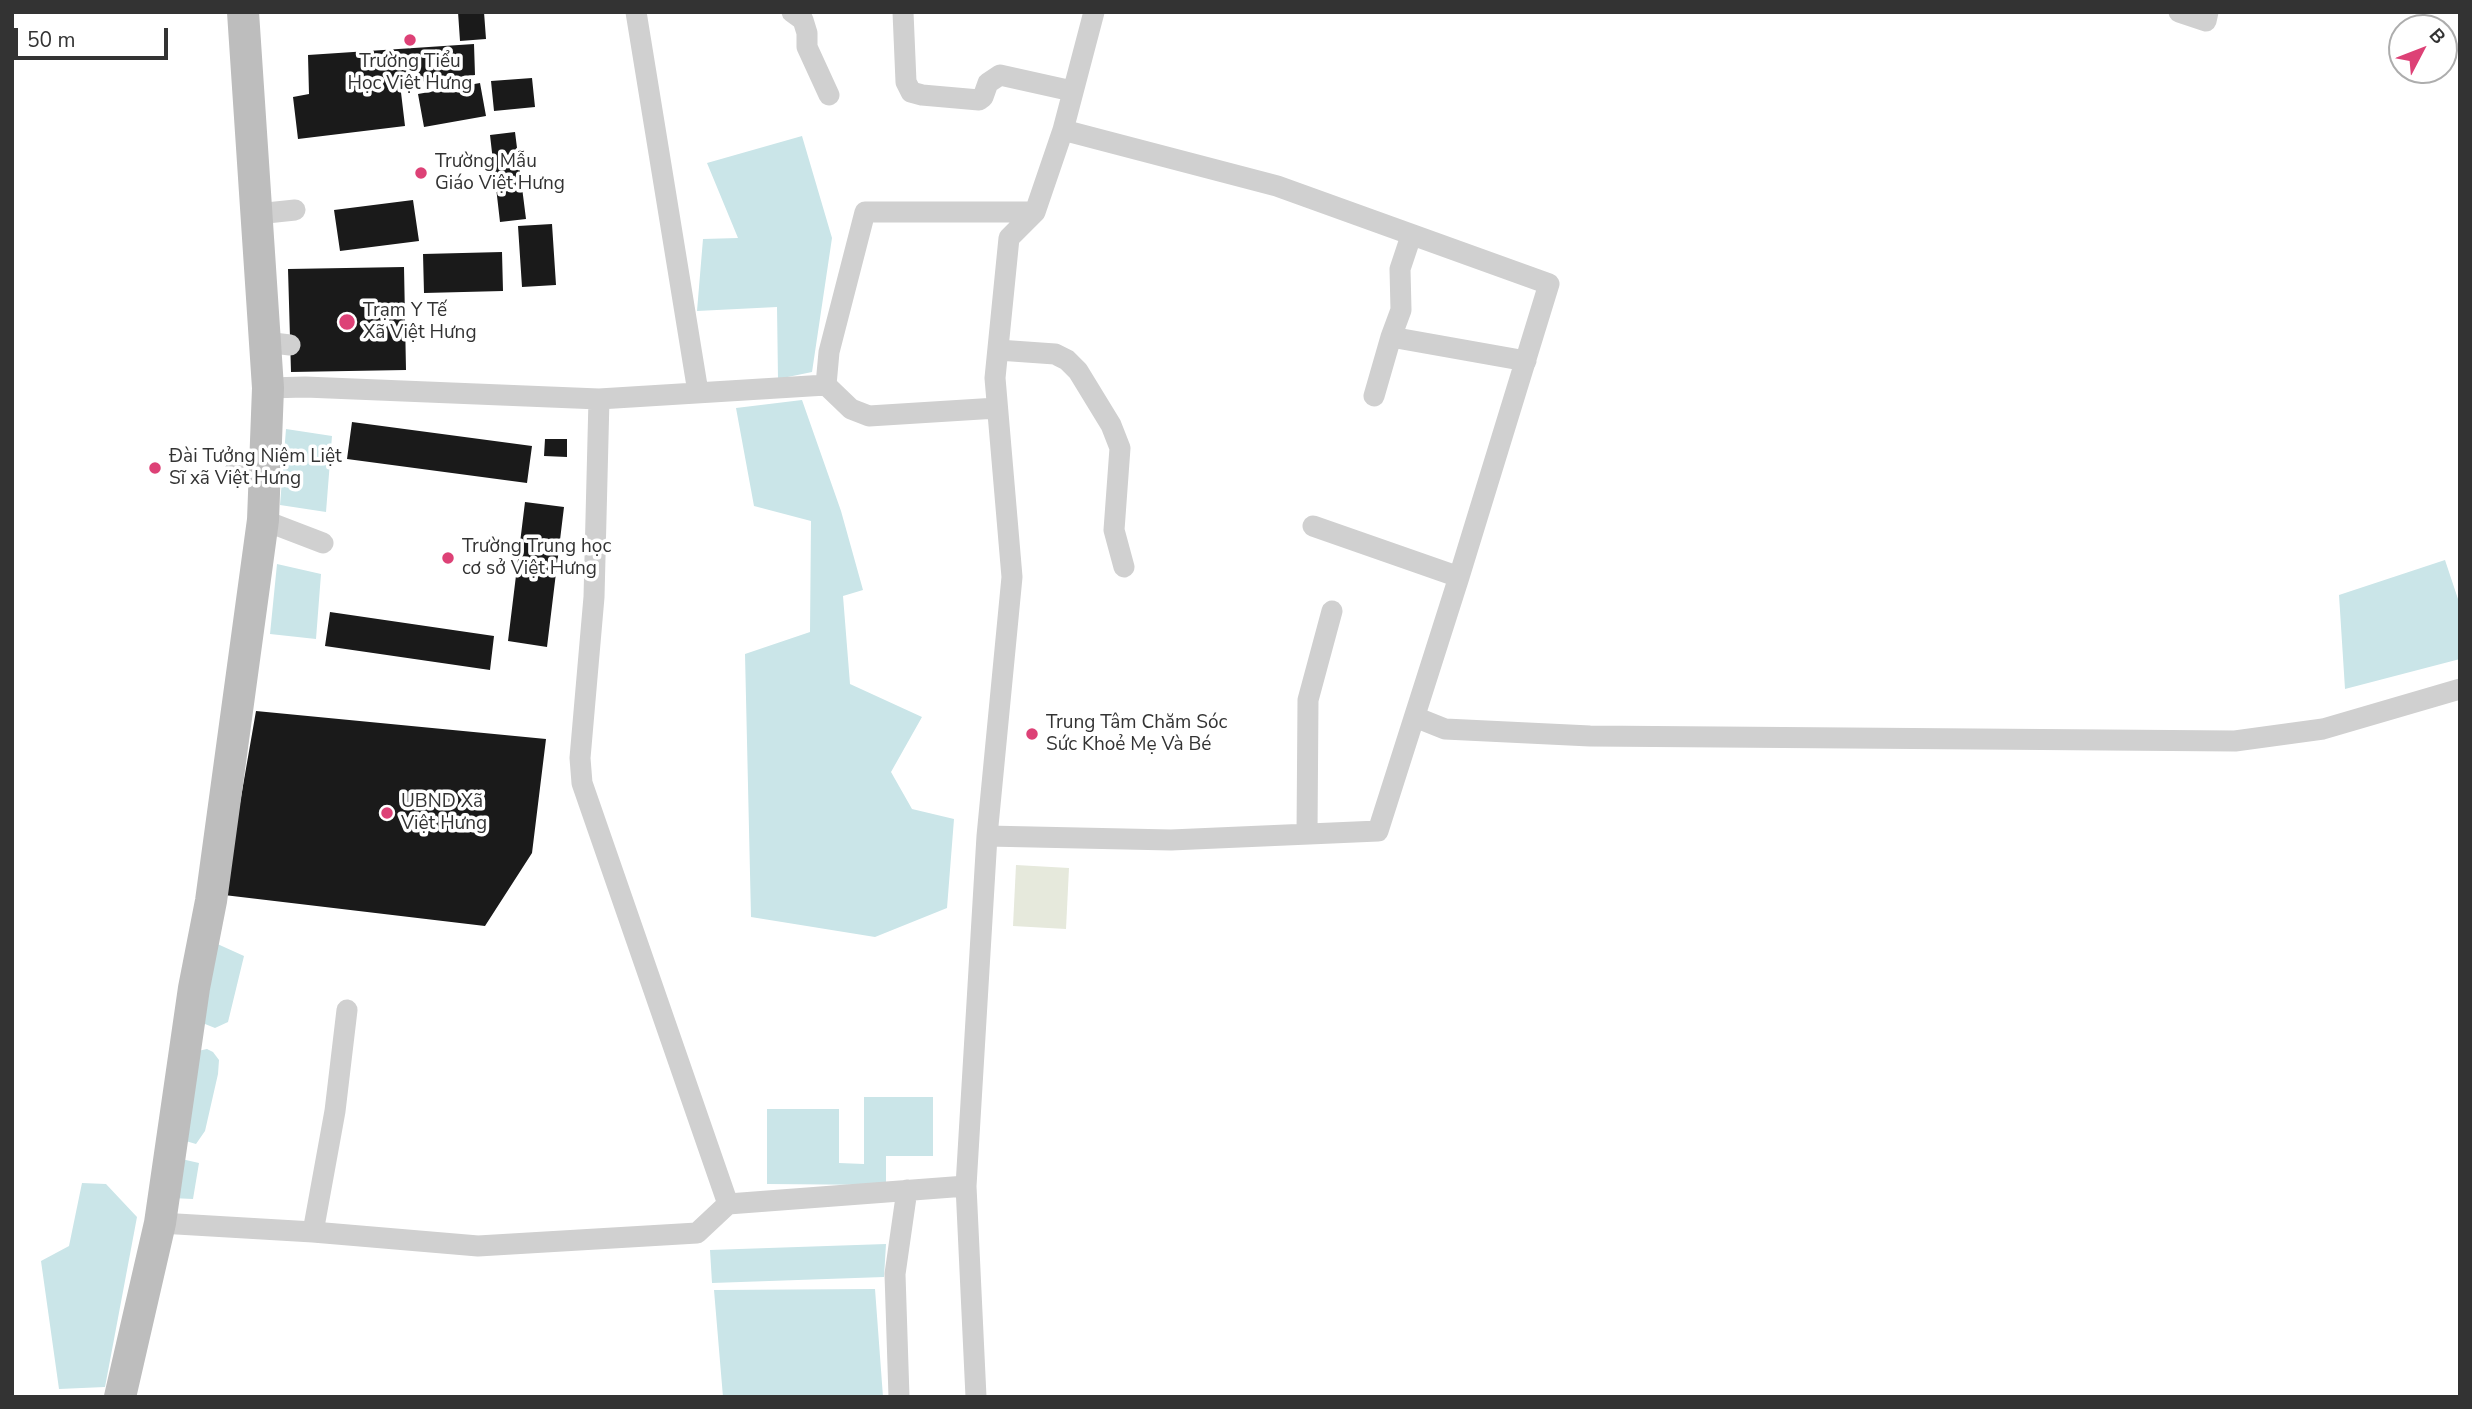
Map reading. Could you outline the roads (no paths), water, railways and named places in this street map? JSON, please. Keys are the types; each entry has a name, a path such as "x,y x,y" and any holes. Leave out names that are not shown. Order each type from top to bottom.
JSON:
{"main road":[{"path":"120,1397 160,1223 194,988 219,890 237,771 263,520 250,472 277,344 257,214 243,12"}],"street":[{"path":"636,12 698,392"},
{"path":"792,12 803,20 807,47 829,95"},
{"path":"903,12 906,82 911,92 922,96 979,100 983,97 988,83 1000,75 1072,91"},
{"path":"976,1397 966,1186 987,836 1012,578 995,378 1009,238 1035,212 1063,130 1094,12"},
{"path":"2179,12 2206,21 2208,12"},
{"path":"987,836 1171,840 1378,831 1549,284 1278,186 1063,130"},
{"path":"257,214 296,210"},
{"path":"826,385 829,352 866,212 1035,212"},
{"path":"1374,396 1401,310 1399,269 1411,236"},
{"path":"1391,337 1526,361"},
{"path":"998,350 1055,354 1067,360 1078,371 1111,425 1119,449 1114,530 1124,567"},
{"path":"268,388 305,387 599,399 826,385 851,409 869,415 997,408"},
{"path":"599,399 594,597 580,758 583,783 728,1204"},
{"path":"263,520 323,543"},
{"path":"1313,526 1459,578"},
{"path":"1307,834 1308,700 1332,611"},
{"path":"1415,717 1445,729 1590,736 2235,741 2323,729 2460,689"},
{"path":"313,1231 335,1111 348,1010"},
{"path":"160,1223 313,1231 478,1245 697,1233 728,1204 966,1186"},
{"path":"899,1397 895,1275 908,1191"}],"water":[{"path":"802,136 832,238 812,372 778,379 777,307 697,311 703,239 738,238 707,163"},
{"path":"802,400 841,511 863,590 843,596 850,684 922,717 891,772 912,809 954,819 947,908 875,937 751,917 745,654 810,632 811,521 754,506 736,408"},
{"path":"286,429 332,436 326,512 280,505"},
{"path":"2445,560 2460,605 2460,659 2345,689 2339,595"},
{"path":"277,564 321,574 316,639 270,634"},
{"path":"213,942 244,956 228,1022 215,1028 200,1022"},
{"path":"207,1049 219,1060 218,1074 205,1131 196,1144 179,1139 198,1051"},
{"path":"864,1097 933,1097 933,1156 886,1156 886,1185 767,1184 767,1109 839,1109 839,1163 864,1164"},
{"path":"177,1158 199,1163 193,1199 171,1198"},
{"path":"82,1183 106,1184 137,1217 105,1387 59,1389 41,1261 69,1246"},
{"path":"886,1244 884,1277 712,1283 710,1250"},
{"path":"875,1289 883,1397 723,1397 714,1290"}],"place":[{"name":"Trường Tiểu Học Việt Hưng","path":"410,40"},
{"name":"Trường Mẫu Giáo Việt Hưng","path":"421,173"},
{"name":"Trạm Y Tế Xã Việt Hưng","path":"347,322"},
{"name":"Đài Tưởng Niệm Liệt Sĩ xã Việt Hưng","path":"155,468"},
{"name":"Trường Trung học cơ sở Việt Hưng","path":"448,558"},
{"name":"Trung Tâm Chăm Sóc Sức Khoẻ Mẹ Và Bé","path":"1032,734"},
{"name":"UBND Xã Việt Hưng","path":"387,813"}]}
